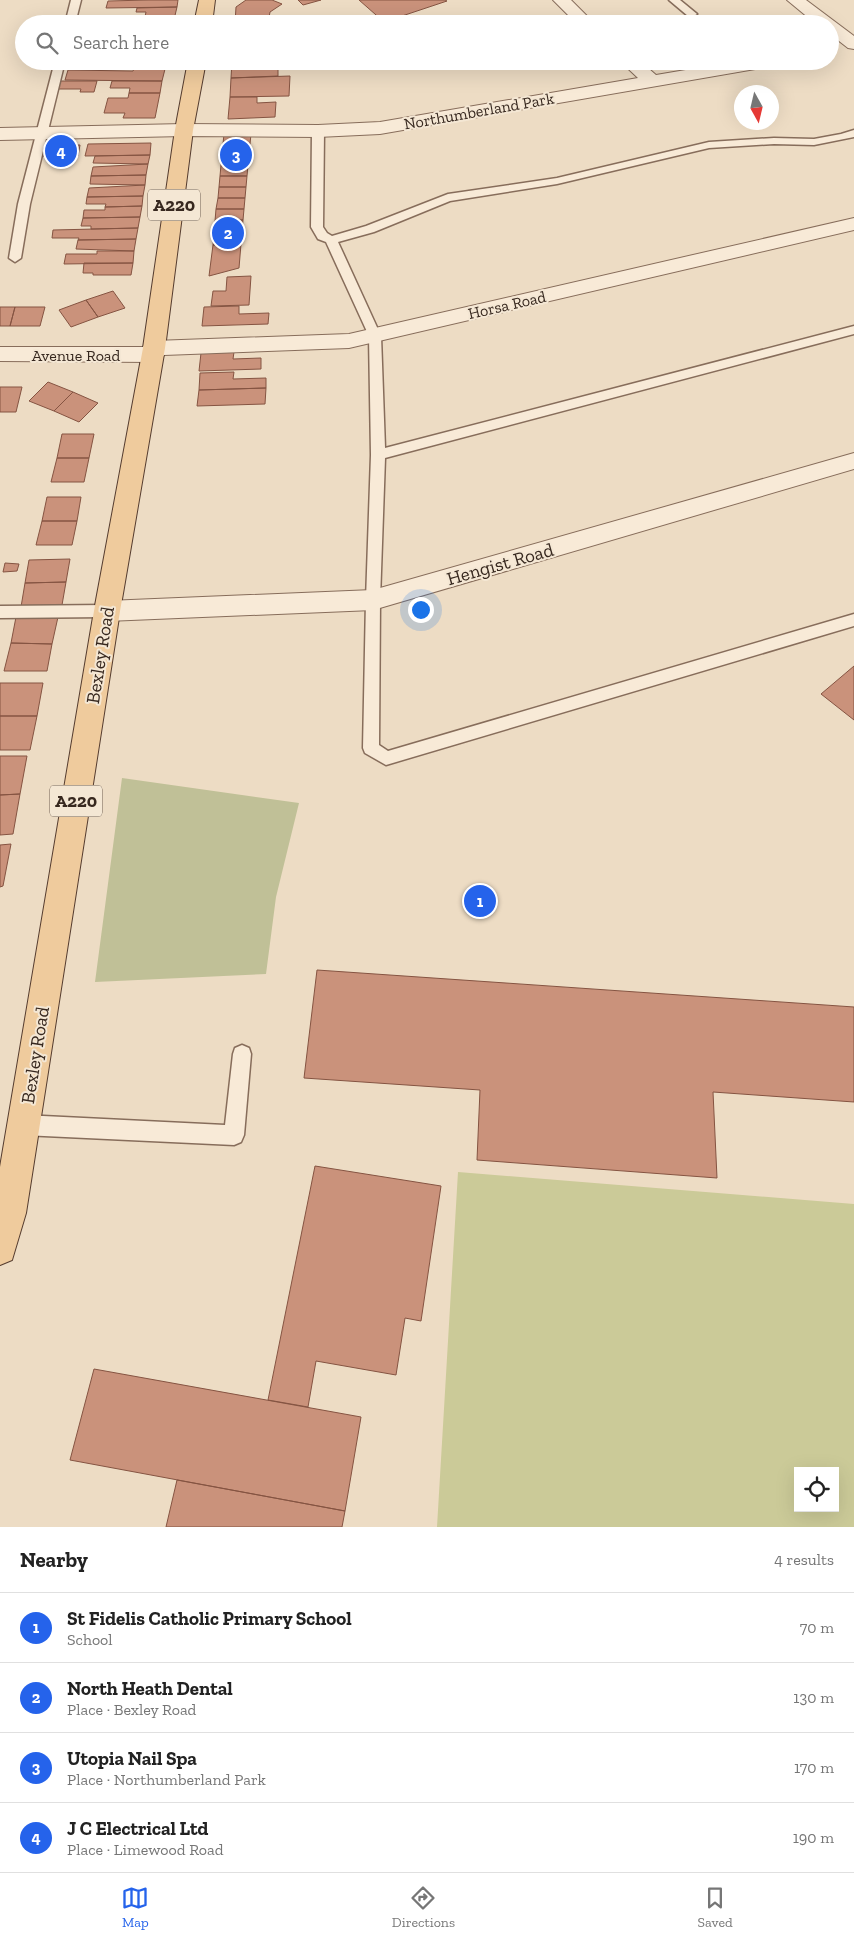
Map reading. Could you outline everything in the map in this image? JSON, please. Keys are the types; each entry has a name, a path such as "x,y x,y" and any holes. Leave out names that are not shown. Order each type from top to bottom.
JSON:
{"main road":[{"path":"204,15 207,0"},
{"name":"Bexley Road","path":"0,1248 4,1213 23,1125 107,611 154,352 184,130 194,70"}],"street":[{"path":"561,0 577,15"},
{"path":"795,0 815,15"},
{"path":"839,36 849,47"},
{"path":"639,70 653,82"},
{"name":"Northumberland Park","path":"0,134 380,128 721,70"},
{"name":"Horsa Road","path":"154,352 349,341 854,224"},
{"name":"Avenue Road","path":"0,354 154,352"},
{"name":"Hengist Road","path":"107,611 373,600 854,461"}],"lane":[{"path":"72,15 76,0"},
{"path":"674,0 692,14"},
{"path":"15,258 24,204 58,70"},
{"path":"318,130 317,227 322,236 331,240 370,229 448,198 557,182 709,145 774,141 814,142 844,137 854,133"},
{"path":"331,240 375,336 378,455 373,600 372,748 386,758 854,620"},
{"path":"378,455 854,330"},
{"path":"0,612 107,611"},
{"path":"23,1125 234,1135 242,1054"}],"shaded area":[{"path":"458,1172 854,1204 854,1527 437,1527"}],"green space":[{"path":"122,778 299,803 276,897 266,974 95,982"}],"building":[{"path":"178,0 177,7 106,8 108,1"},
{"path":"246,0 272,0 282,4 270,12 269,15 236,15 236,7"},
{"path":"298,0 321,0 303,5"},
{"path":"359,0 447,1 405,15 376,15"},
{"path":"177,7 175,15 145,15 146,12 136,12 137,8"},
{"path":"68,70 165,70 162,81 65,80"},
{"path":"231,70 278,70 278,76 231,78"},
{"path":"290,76 289,96 230,97 231,78"},
{"path":"60,81 97,81 94,92 80,92 81,89 58,89"},
{"path":"112,81 162,81 160,93 129,93 130,88 110,88"},
{"path":"129,93 160,93 155,118 123,118 125,113 104,113 108,98 128,98"},
{"path":"230,97 257,97 257,103 276,102 275,117 228,119"},
{"path":"224,134 251,134 250,144 223,144"},
{"path":"151,143 150,155 85,156 88,144"},
{"path":"223,144 250,144 248,165 221,165"},
{"path":"44,145 80,145 78,156 41,156"},
{"path":"150,155 148,164 93,163 95,156"},
{"path":"148,164 146,175 91,176 93,167"},
{"path":"221,165 248,165 247,176 220,176"},
{"path":"146,175 145,185 90,184 91,176"},
{"path":"220,176 247,176 246,187 219,187"},
{"path":"145,185 143,196 87,197 89,188"},
{"path":"219,187 246,187 245,198 218,198"},
{"path":"143,196 142,206 105,207 106,204 86,204 87,197"},
{"path":"218,198 245,198 244,209 216,209"},
{"path":"142,206 140,217 83,218 84,210 105,210 105,207"},
{"path":"216,209 244,209 243,220 215,221"},
{"path":"140,217 138,228 91,229 91,226 81,226 83,218"},
{"path":"243,220 241,244 213,245 215,221"},
{"path":"138,228 136,239 78,240 79,238 52,238 53,230"},
{"path":"136,239 134,251 76,249 78,240"},
{"path":"241,244 239,268 209,276 213,245"},
{"path":"97,251 134,251 133,263 64,264 66,254 97,254"},
{"path":"84,263 133,263 131,275 93,275 93,273 83,273"},
{"path":"251,276 249,305 211,306 213,291 226,291 227,277"},
{"path":"113,291 125,308 98,317 86,300"},
{"path":"86,300 98,317 71,327 59,310"},
{"path":"239,306 239,314 269,313 268,324 202,326 204,307"},
{"path":"0,307 15,307 10,326 0,326"},
{"path":"15,307 45,307 40,326 10,326"},
{"path":"234,352 233,359 261,358 261,369 199,371 201,353"},
{"path":"234,372 233,379 266,378 266,388 199,390 200,373"},
{"path":"48,382 73,392 54,411 29,401"},
{"path":"0,387 22,387 16,412 0,412"},
{"path":"266,388 265,404 197,406 199,390"},
{"path":"73,392 98,403 79,422 54,411"},
{"path":"62,434 94,434 89,458 57,458"},
{"path":"57,458 89,458 84,482 51,482"},
{"path":"47,497 81,497 77,521 42,521"},
{"path":"42,521 77,521 72,545 36,545"},
{"path":"70,559 66,582 25,583 29,560"},
{"path":"5,563 19,564 17,571 3,572"},
{"path":"66,582 62,605 21,607 25,583"},
{"path":"16,617 58,617 52,644 11,643"},
{"path":"11,643 52,644 47,671 4,671"},
{"path":"854,666 854,720 821,694"},
{"path":"0,683 43,683 37,716 0,716"},
{"path":"0,716 37,716 30,750 0,750"},
{"path":"0,756 27,756 20,794 0,795"},
{"path":"20,794 13,834 0,835 0,795"},
{"path":"11,844 3,886 0,887 0,845"},
{"path":"317,970 854,1007 854,1102 713,1092 717,1178 477,1160 480,1090 304,1078"},
{"path":"315,1166 441,1186 421,1321 405,1318 396,1375 316,1361 308,1407 268,1400"},
{"path":"94,1369 361,1417 345,1511 70,1460"},
{"path":"177,1480 345,1511 342,1527 166,1527"}],"place":[{"name":"J C Electrical Ltd","path":"61,151"},
{"name":"Utopia Nail Spa","path":"236,155"},
{"name":"North Heath Dental","path":"228,233"},
{"name":"St Fidelis Catholic Primary School","path":"480,901"}]}
